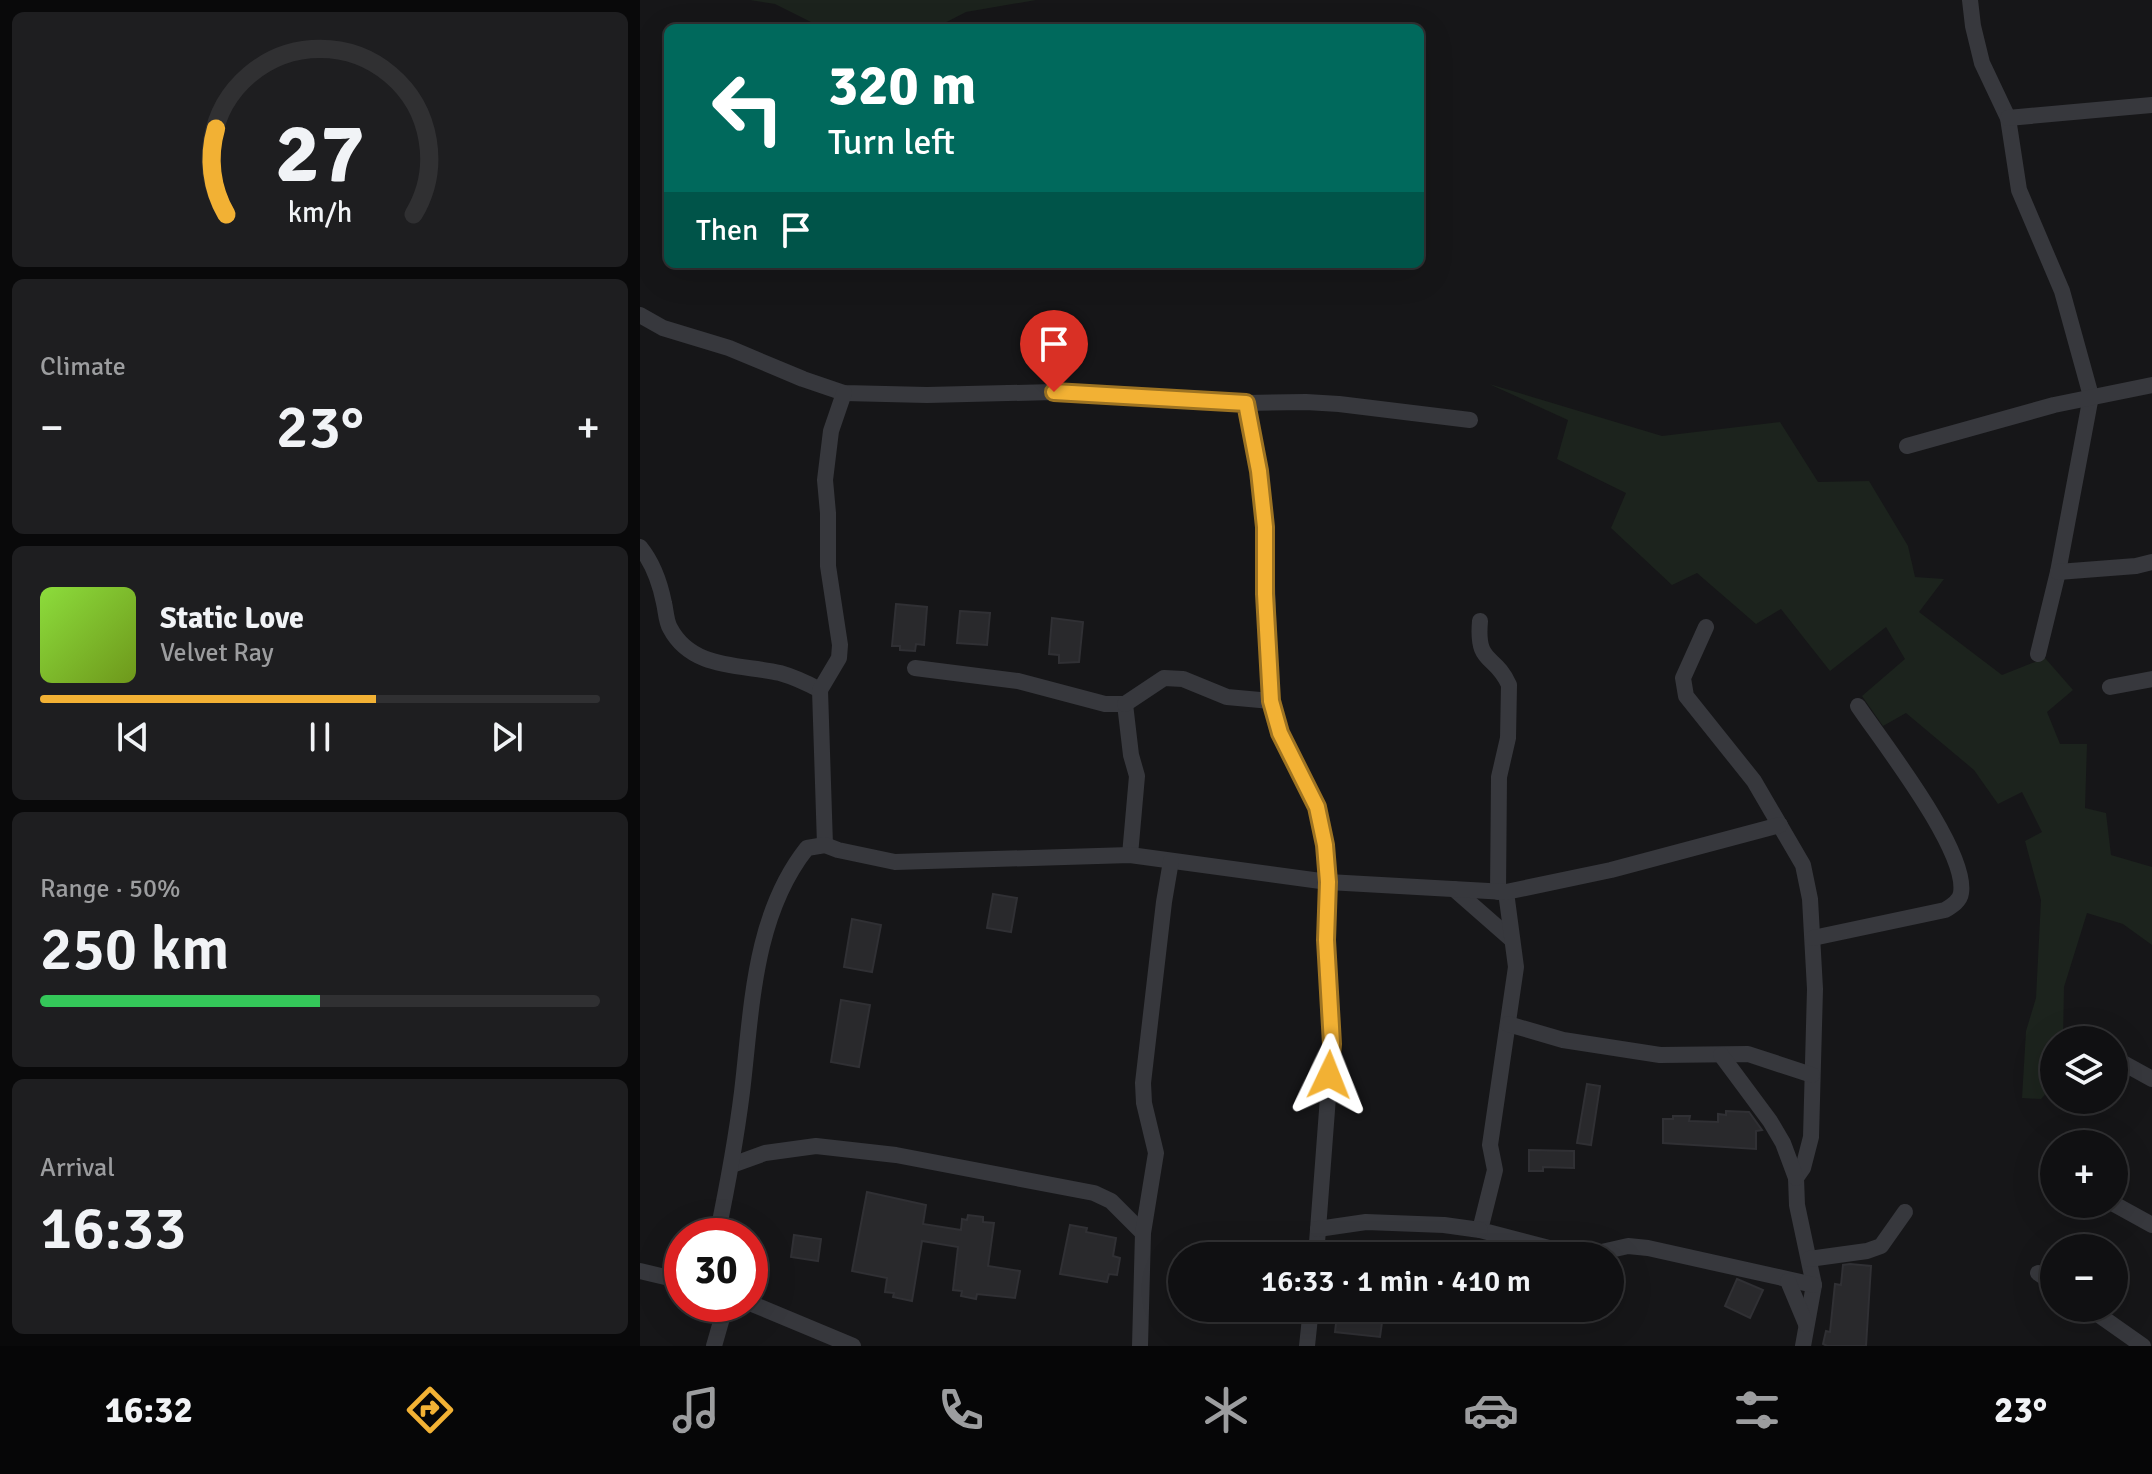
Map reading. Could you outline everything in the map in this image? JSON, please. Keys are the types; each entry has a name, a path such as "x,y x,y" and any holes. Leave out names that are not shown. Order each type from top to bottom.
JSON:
{"street":[{"path":"1970,0 1982,63 2008,118 2019,190 2062,291 2091,396 2058,572 2038,654"},
{"path":"2008,118 2152,105"},
{"path":"640,315 663,328 729,348 844,393 1054,392 1246,403 1339,404 1470,420"},
{"path":"1907,446 1998,418 2152,385"},
{"path":"825,845 820,690 839,658 840,645 828,566 825,480 831,431 844,393"},
{"path":"1246,403 1259,471 1265,527 1271,701 1280,733 1317,807 1325,845 1328,882 1325,925 1332,1044 1317,1242"},
{"path":"640,547 651,561 669,627 680,642 698,656 718,665 779,673 820,690"},
{"path":"2058,572 2152,562"},
{"path":"1480,621 1481,650 1509,685 1508,738 1499,769 1502,892 1516,950 1490,1145 1495,1170 1480,1230"},
{"path":"1706,627 1683,678 1686,696 1754,781 1803,865 1810,899 1815,989 1811,1137 1803,1168 1796,1178"},
{"path":"915,668 1018,681 1105,704 1125,704 1164,678 1183,679 1227,697 1271,701"},
{"path":"2110,687 2152,679"},
{"path":"1125,704 1131,755 1137,776 1130,855"},
{"path":"1813,938 1945,910 1955,905 1961,894 1957,863 1944,834 1858,706"},
{"path":"721,1218 732,1165 754,982 771,914 793,865 807,848 825,845 895,862 1130,855 1328,882 1502,892 1611,870 1780,825"},
{"path":"1140,1346 1143,1233 1156,1153 1144,1103 1143,1083 1171,861"},
{"path":"1454,889 1511,939"},
{"path":"1508,1024 1563,1040 1660,1055 1748,1054 1812,1075"},
{"path":"1721,1055 1770,1121 1783,1143 1796,1178 1797,1205 1814,1285 1803,1346"},
{"path":"2128,1066 2152,1079"},
{"path":"732,1165 765,1153 816,1146 896,1155 1094,1193 1111,1201 1143,1233"},
{"path":"1809,1259 1867,1251 1881,1246 1905,1212"},
{"path":"2128,1212 2152,1225"},
{"path":"1318,1229 1366,1222 1444,1225 1527,1242"},
{"path":"1624,1247 1648,1248 1814,1285"},
{"path":"640,1271 664,1277"},
{"path":"1788,1281 1807,1327"},
{"path":"768,1311 853,1346"},
{"path":"714,1346 721,1322"},
{"path":"1307,1346 1310,1322"},
{"path":"2109,1322 2143,1346"}],"shaded area":[{"path":"750,0 1036,0 966,12 943,24 815,24 775,4"},
{"path":"1489,384 1662,436 1780,422 1818,482 1869,481 1908,546 1915,577 1944,579 1919,612 2002,675 2045,658 2073,690 2047,712 2060,744 2087,744 2085,808 2106,813 2111,855 2152,867 2152,945 2123,924 2087,913 2064,987 2063,1026 2040,1026 2040,1099 2022,1098 2026,1031 2036,998 2041,900 2025,841 2042,832 2022,792 1998,804 1974,770 1906,713 1883,726 1862,696 1905,659 1886,627 1830,671 1781,609 1756,624 1697,573 1672,585 1611,528 1626,493 1557,459 1568,420"}],"building":[{"path":"896,604 927,607 924,645 916,644 915,651 892,646"},
{"path":"960,611 990,613 987,645 957,643"},
{"path":"1052,618 1083,622 1079,662 1059,663 1059,655 1049,654"},
{"path":"993,894 1017,898 1011,932 987,928"},
{"path":"852,919 881,925 872,972 844,967"},
{"path":"841,1000 870,1005 859,1067 831,1062"},
{"path":"1587,1084 1600,1086 1591,1145 1577,1143"},
{"path":"1726,1111 1749,1112 1762,1130 1756,1131 1756,1149 1663,1143 1663,1119 1690,1116 1689,1121 1718,1122 1718,1114 1726,1115"},
{"path":"1529,1150 1574,1151 1574,1168 1543,1167 1543,1171 1529,1171"},
{"path":"867,1192 926,1205 923,1224 961,1230 962,1219 967,1220 968,1215 983,1217 983,1222 994,1223 988,1266 1020,1271 1015,1298 977,1294 976,1299 961,1296 962,1291 953,1290 958,1247 922,1241 912,1301 885,1292 887,1278 852,1271"},
{"path":"1070,1225 1116,1238 1113,1256 1120,1258 1117,1275 1109,1274 1107,1282 1060,1274"},
{"path":"794,1235 821,1239 818,1261 791,1257"},
{"path":"1843,1265 1871,1266 1866,1346 1827,1346 1823,1344 1826,1331 1830,1332 1835,1284 1841,1285"},
{"path":"1737,1279 1763,1290 1750,1318 1725,1306"},
{"path":"1331,1322 1382,1322 1380,1337 1335,1332 1336,1323"}],"route":[{"path":"1054,392 1246,403 1259,471 1265,527 1271,701 1280,733 1317,807 1325,845 1332,1044 1329,1075"}]}
